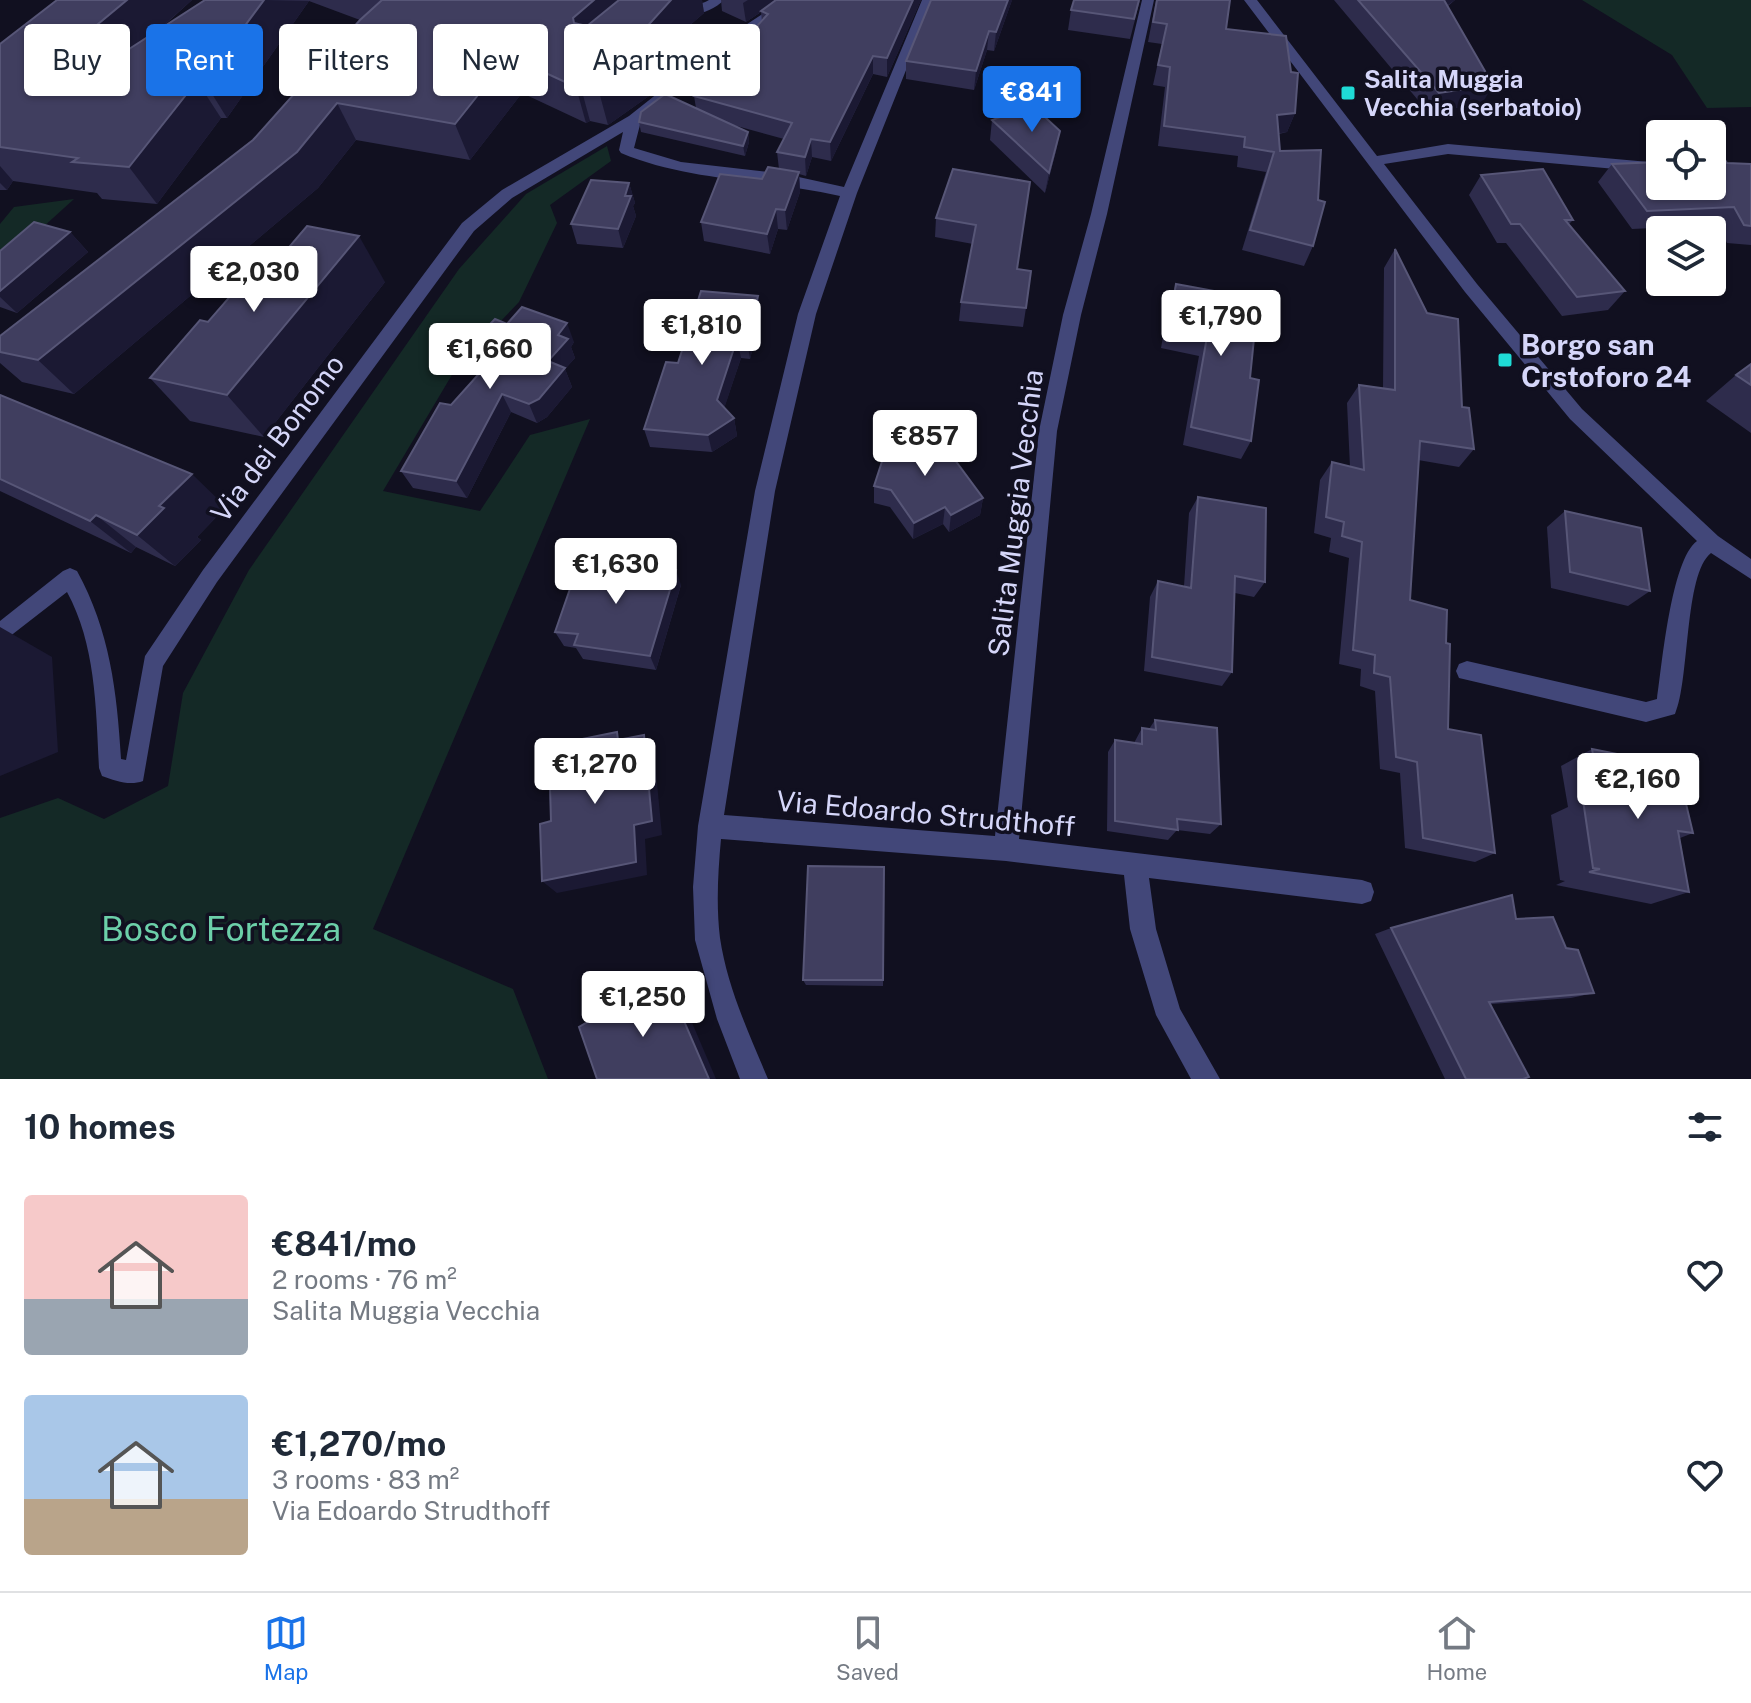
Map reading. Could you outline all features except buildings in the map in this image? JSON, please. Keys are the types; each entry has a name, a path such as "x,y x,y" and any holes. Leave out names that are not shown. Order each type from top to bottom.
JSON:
{"street":[{"path":"658,5 702,10 718,0"},
{"name":"Via dei Bonomo","path":"0,634 70,577 85,601 102,656 110,768 135,773 153,663 210,576 468,227 507,194 634,119 740,35 793,0"},
{"path":"754,1079 730,1019 708,940 705,887 710,826 765,491 807,314 849,193 928,0"},
{"name":"Salita Muggia Vecchia","path":"1006,849 1048,431 1072,315 1099,214 1148,0"},
{"path":"1250,0 1471,288 1576,414 1711,542 1751,570"},
{"path":"634,119 626,150 641,157 697,169 780,178 849,193"},
{"path":"1374,161 1448,149 1646,167"},
{"path":"1467,671 1646,712 1667,707 1682,605 1695,554 1711,542"},
{"name":"Via Edoardo Strudthoff","path":"710,826 1006,849 1135,867 1362,892"},
{"path":"1135,867 1143,929 1169,1015 1206,1079"}],"green space":[{"path":"1582,0 1751,0 1751,107 1707,108 1672,55"},
{"name":"Bosco Fortezza","path":"607,146 611,161 550,205 557,223 519,302 456,368 383,491 480,511 530,435 590,419 373,929 513,989 548,1079 0,1079 0,818 58,798 104,819 168,786 183,693 249,570 459,269 526,194"},
{"path":"74,199 0,266 0,224 14,207"}],"place":[{"name":"Salita Muggia Vecchia (serbatoio)","path":"1348,93"},
{"name":"Borgo san Crstoforo 24","path":"1505,360"}]}
